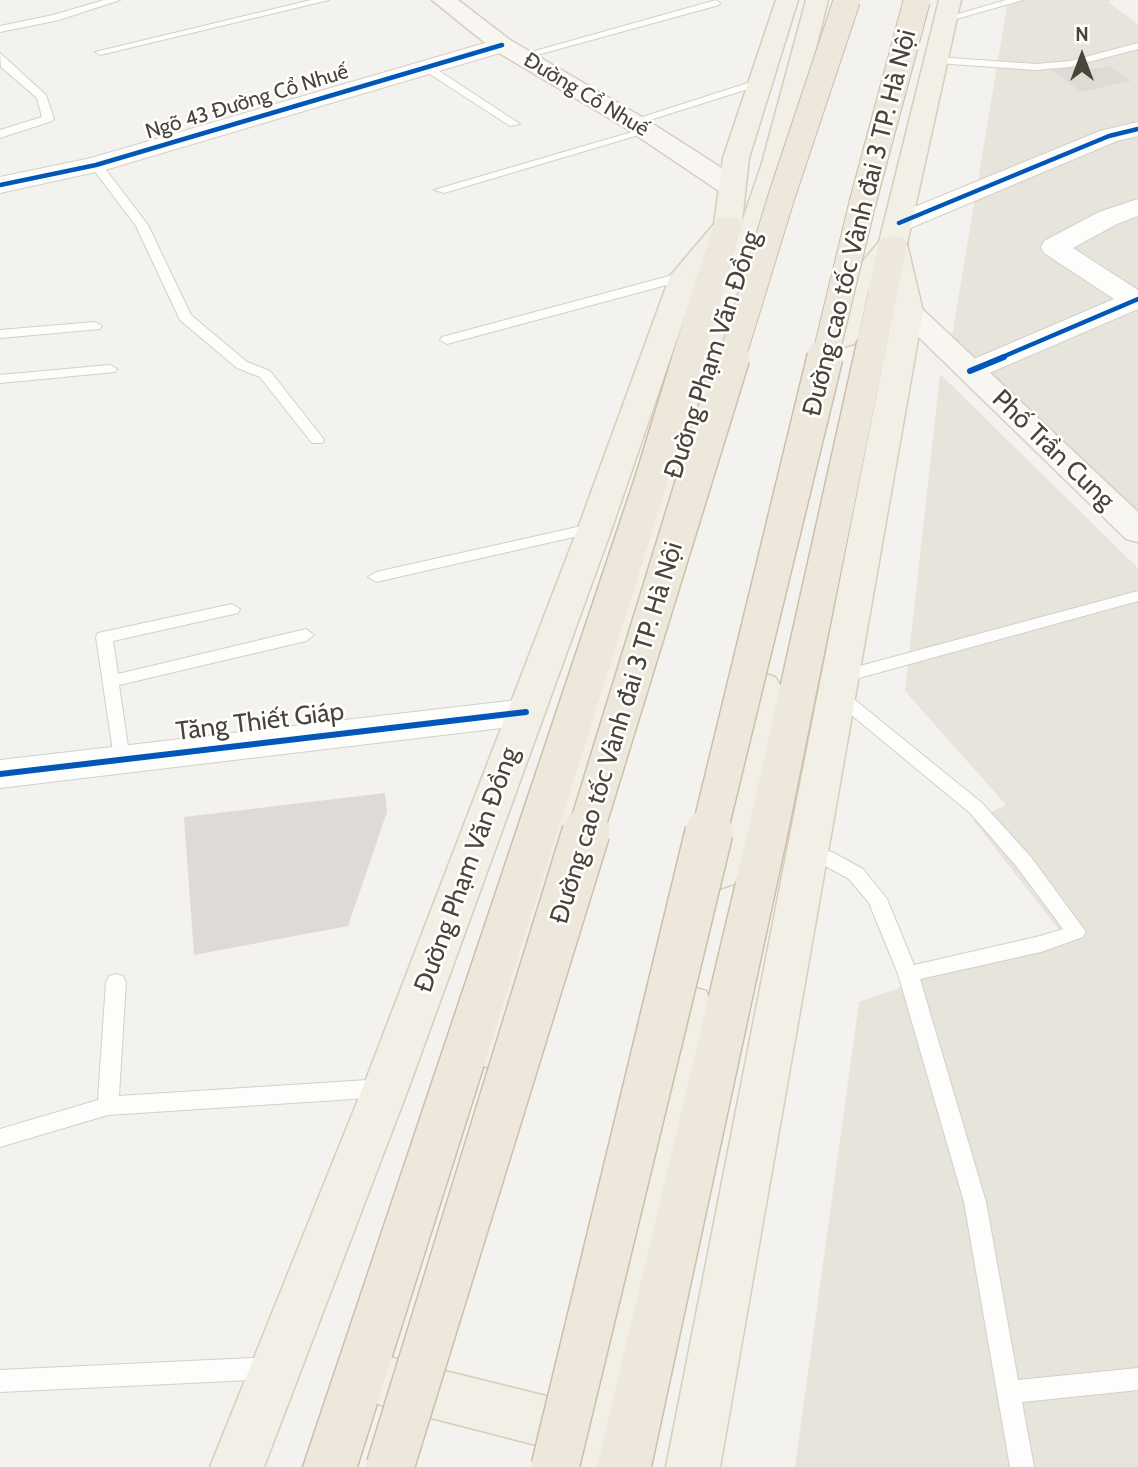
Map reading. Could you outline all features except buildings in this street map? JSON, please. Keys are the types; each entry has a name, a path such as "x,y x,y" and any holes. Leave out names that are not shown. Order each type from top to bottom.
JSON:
{"highway":[{"name":"Đường cao tốc Vành đai 3 TP. Hà Nội","path":"390,1467 782,195 847,0"},
{"name":"Đường cao tốc Vành đai 3 TP. Hà Nội","path":"555,1467 862,205 938,6"},
{"path":"330,1467 653,475 730,206"},
{"path":"604,1456 788,844 896,233"}],"main road":[{"name":"Đường Cổ Nhuế","path":"443,0 512,51 640,126 730,206"},
{"path":"730,206 736,158 786,0"},
{"name":"Đường Phạm Văn Đồng","path":"353,1467 775,163 817,0"},
{"path":"693,1467 788,844 839,686 908,311 896,233 937,60 938,6"},
{"name":"Đường Phạm Văn Đồng","path":"237,1467 386,1087 595,528 684,276 730,206"},
{"path":"381,1380 604,1456 703,943 854,289 896,233"},
{"name":"Phố Trần Cung","path":"908,311 1134,522"}],"street":[{"name":"Ngõ 43 Đường Cổ Nhuế","path":"0,185 96,165 426,67 512,51"},
{"path":"896,233 1109,136 1138,129"},
{"path":"1136,299 1054,247 1108,218 1138,207"},
{"path":"970,371 1136,299"},
{"name":"Tăng Thiết Giáp","path":"0,774 526,712"}],"lane":[{"path":"0,29 55,18 115,0"},
{"path":"100,52 324,0"},
{"path":"938,6 1017,0"},
{"path":"512,51 715,3"},
{"path":"937,60 1036,67 1070,64 1138,46"},
{"path":"0,56 7,67 42,97 48,119 0,134"},
{"path":"426,67 514,124"},
{"path":"440,190 640,126 760,82"},
{"path":"96,165 142,225 185,317 242,365 265,374 317,440"},
{"path":"447,340 684,276"},
{"path":"0,334 95,326"},
{"path":"0,379 110,369"},
{"path":"376,577 595,528"},
{"path":"839,686 1138,596"},
{"path":"121,760 104,637 232,609"},
{"path":"111,681 306,635"},
{"path":"839,686 976,808 1024,862 1076,932 1041,944 908,974"},
{"path":"788,844 827,858 856,874 877,898 908,974 975,1202 1023,1467"},
{"path":"108,1106 116,982"},
{"path":"0,1138 108,1106 386,1087"},
{"path":"0,1381 275,1368"},
{"path":"1010,1392 1138,1378"}],"shaded area":[{"path":"1008,0 1111,0 1108,2 1138,24 1138,518 950,348"},
{"path":"940,374 1138,568 1138,1467 795,1467 859,1002 1060,931 973,820 1006,805 905,691"}],"cycle path":[{"path":"0,185 96,165 502,45"},
{"path":"899,223 1109,136 1138,129"},
{"path":"970,371 1138,299"},
{"path":"0,774 526,712"}]}
